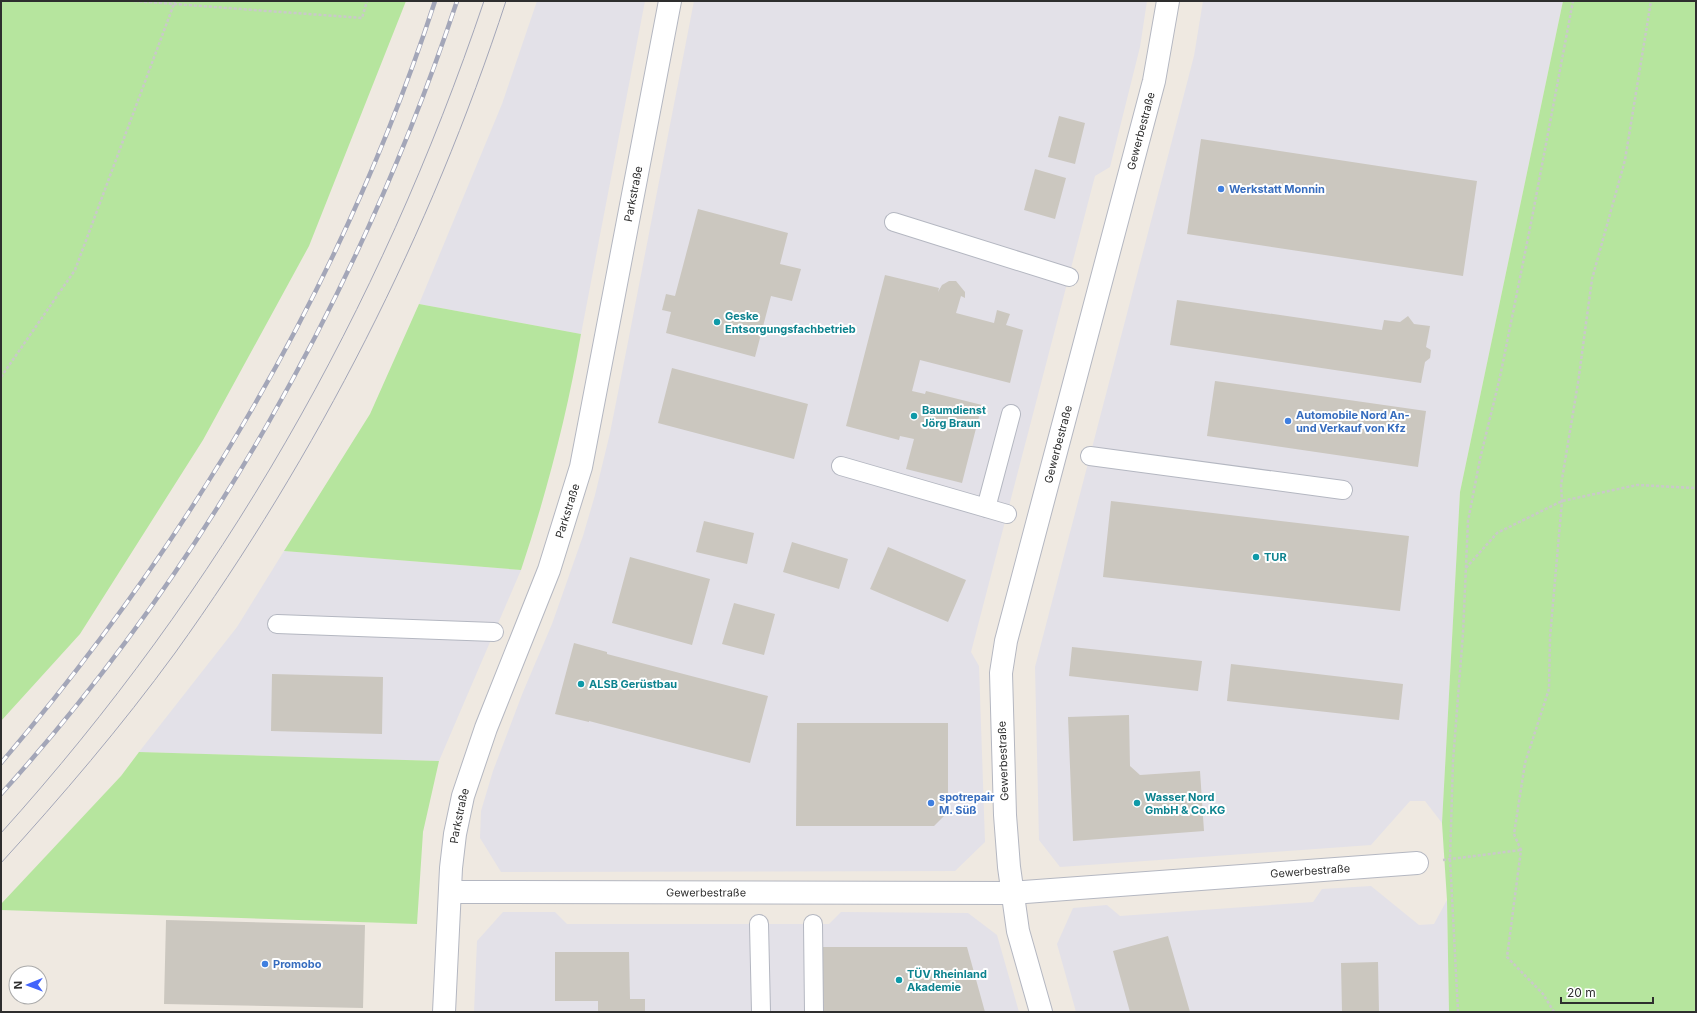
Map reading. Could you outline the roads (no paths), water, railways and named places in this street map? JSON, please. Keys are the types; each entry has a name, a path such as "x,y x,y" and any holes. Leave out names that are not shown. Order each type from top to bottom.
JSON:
{"street":[{"name":"Parkstraße","path":"444,1012 450,892 455,834 470,774 486,728 549,570 581,467 670,1"},
{"name":"Gewerbestraße","path":"1041,1012 1018,930 1011,893 1005,815 1001,673 1004,649 1154,81 1168,1"},
{"name":"Gewerbestraße","path":"450,892 1011,893 1417,863"}],"lane":[{"path":"894,222 1069,277"},
{"path":"986,508 1011,414"},
{"path":"1090,456 1343,490"},
{"path":"842,466 1007,514"},
{"path":"277,624 494,632"},
{"path":"759,924 760,1012"},
{"path":"812,924 814,1012"}],"tram line":[{"path":"1,833 81,740 155,644 223,545 286,442 343,337 395,228 442,116 484,1"},
{"path":"1,863 91,761 155,681 227,577 276,500 323,421 366,340 406,257 476,88 506,1"}],"railway":[{"path":"1,763 71,677 137,589 198,497 256,403 308,306 356,207 398,105 435,1"},
{"path":"1,794 75,707 145,616 209,520 270,421 324,319 374,214 418,108 457,1"}],"place":[{"name":"Werkstatt Monnin","path":"1221,189"},
{"name":"Geske Entsorgungsfachbetrieb","path":"717,322"},
{"name":"Baumdienst Jörg Braun","path":"914,416"},
{"name":"Automobile Nord An- und Verkauf von Kfz","path":"1288,421"},
{"name":"TUR","path":"1256,557"},
{"name":"ALSB Gerüstbau","path":"581,684"},
{"name":"spotrepair M. Süß","path":"931,803"},
{"name":"Wasser Nord GmbH & Co.KG","path":"1137,803"},
{"name":"Promobo","path":"265,964"},
{"name":"TÜV Rheinland Akademie","path":"899,980"}]}
